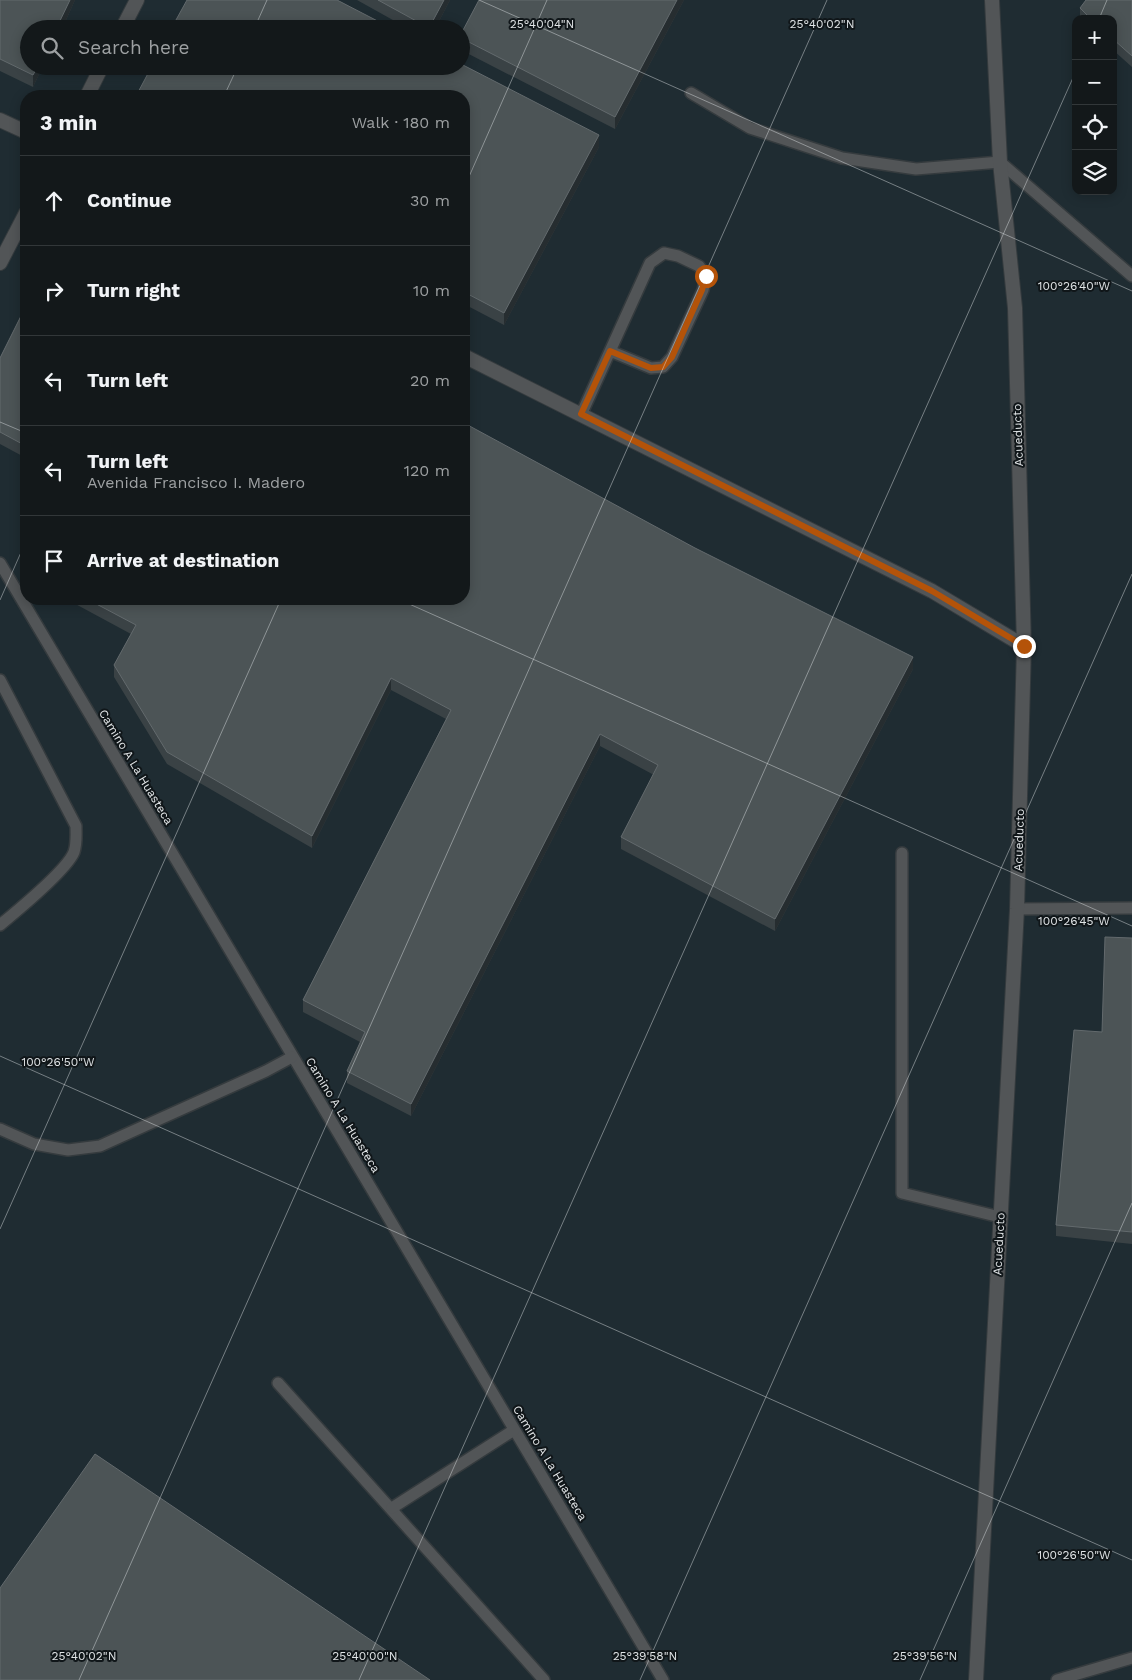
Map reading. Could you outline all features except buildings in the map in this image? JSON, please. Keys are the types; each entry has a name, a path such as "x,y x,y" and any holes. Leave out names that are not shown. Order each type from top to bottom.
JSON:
{"street":[{"path":"127,20 137,0"},
{"name":"Acueducto","path":"976,1680 1017,909 1024,646 1015,308 1000,162 992,0"},
{"path":"90,90 98,75"},
{"path":"0,120 20,129"},
{"path":"0,263 20,225"},
{"path":"470,359 932,591 1024,646"}],"lane":[{"path":"691,93 750,128 842,158 916,169 1000,162 1132,276"},
{"path":"581,414 650,262 664,253 678,256 699,266 706,276 702,290 672,357 663,367 651,368 610,351"},
{"name":"Camino A La Huasteca","path":"0,563 20,597"},
{"name":"Camino A La Huasteca","path":"25,605 663,1680"},
{"path":"0,680 76,826 76,841 73,854 62,868 0,926"},
{"path":"902,853 902,1193 1000,1217"},
{"path":"1017,909 1132,908"},
{"path":"0,1129 34,1144 68,1150 100,1146 266,1071 292,1057"},
{"path":"278,1383 392,1508 544,1680"},
{"path":"392,1508 514,1430"},
{"path":"1057,1680 1132,1658"}],"shaded area":[{"path":"0,0 1132,0 1132,1680 0,1680"}],"route":[{"path":"706,276 702,290 672,357 663,367 651,368 610,351 581,414 932,591 1024,646"}]}
